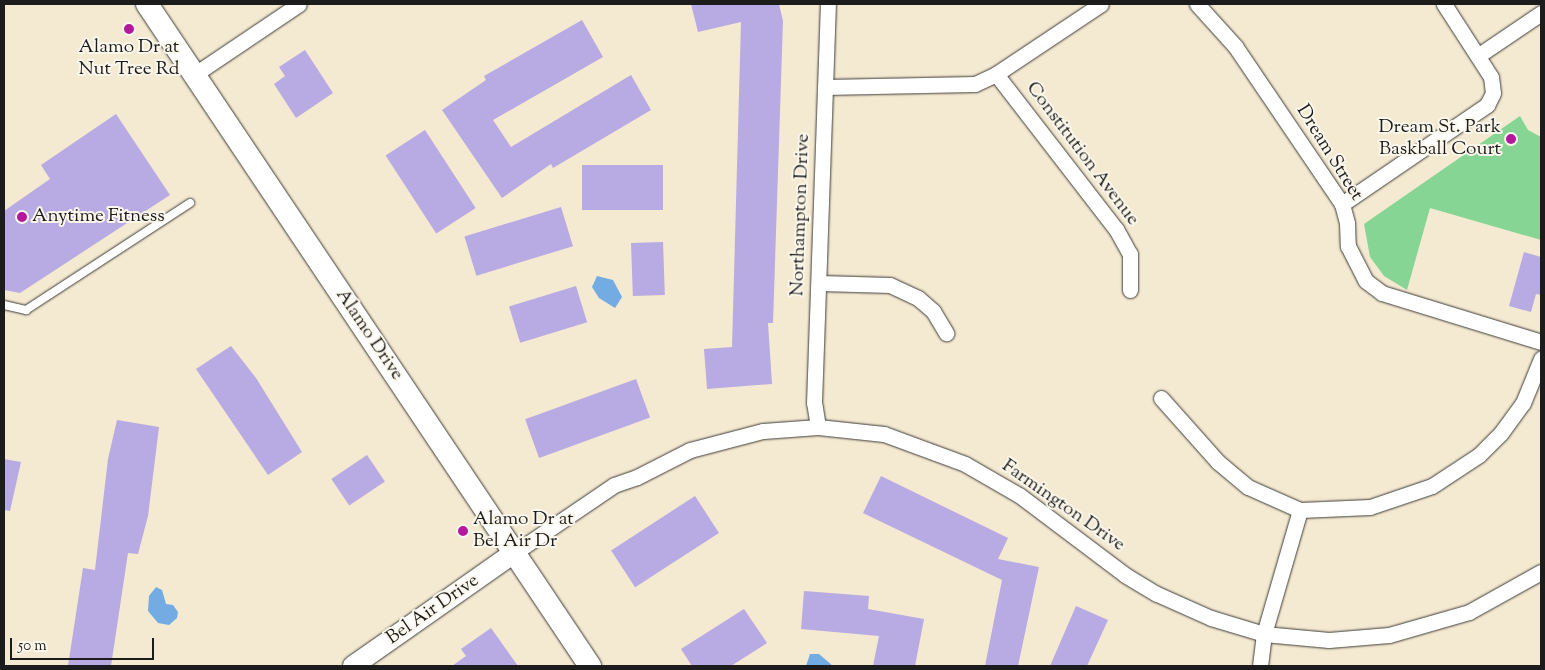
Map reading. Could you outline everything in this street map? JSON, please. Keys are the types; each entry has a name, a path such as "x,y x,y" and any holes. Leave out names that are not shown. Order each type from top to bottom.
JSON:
{"main road":[{"name":"Alamo Drive","path":"147,4 590,666"}],"street":[{"path":"195,74 299,4"},
{"name":"Northampton Drive","path":"818,427 814,403 820,283 828,4"},
{"path":"825,87 975,84 996,74 1101,4"},
{"name":"Dream Street","path":"1196,4 1235,46 1342,204 1347,222 1348,246 1357,267 1374,287 1382,293 1541,342"},
{"path":"1342,204 1487,105 1493,93 1491,77 1479,55 1444,4"},
{"path":"1479,55 1541,12"},
{"name":"Constitution Avenue","path":"996,74 1116,229 1130,254 1130,290"},
{"path":"820,283 890,285 923,302 933,311 946,333"},
{"path":"1161,398 1218,462 1248,487 1300,510 1370,508 1403,498 1455,473 1501,433 1523,403 1541,359"},
{"name":"Farmington Drive","path":"514,553 614,485 637,477 690,450 748,434 818,427 884,434 965,464 1019,495 1125,575 1157,594 1211,618 1264,634 1329,640 1389,635 1470,612 1541,572"},
{"path":"1260,666 1264,634 1300,510"},
{"name":"Bel Air Drive","path":"352,666 514,553"}],"lane":[{"path":"4,306 26,310 190,203"}],"green space":[{"path":"1520,116 1528,130 1541,137 1541,240 1430,208 1407,290 1384,276 1370,257 1364,224"}],"water":[{"path":"597,276 613,280 622,297 615,308 599,298 592,287"},
{"path":"156,587 162,590 166,604 173,605 178,612 177,618 169,625 158,623 148,611 149,596"},
{"path":"810,654 819,654 833,666 806,666"}],"building":[{"path":"691,4 779,4 783,21 773,323 768,323 772,384 707,389 704,349 732,347 741,22 698,32"},
{"path":"582,20 603,57 493,120 511,147 631,75 651,110 553,168 551,164 502,198 442,110 486,80 484,76"},
{"path":"305,50 333,93 296,118 274,84 285,76 279,67"},
{"path":"116,114 170,195 20,293 4,290 4,211 50,179 41,165"},
{"path":"425,130 476,208 436,234 386,156"},
{"path":"582,165 663,165 663,210 582,210"},
{"path":"561,207 573,246 476,276 464,237"},
{"path":"663,242 665,295 633,296 631,243"},
{"path":"1524,252 1541,257 1541,295 1536,294 1531,312 1509,306"},
{"path":"576,286 587,322 520,343 509,306"},
{"path":"231,346 256,378 302,452 268,475 196,369"},
{"path":"636,379 650,418 539,458 525,419"},
{"path":"117,420 159,427 148,516 138,554 128,553 111,666 68,666 83,568 95,570 108,459"},
{"path":"367,455 385,482 349,506 331,479"},
{"path":"4,459 21,462 10,511 4,510"},
{"path":"881,476 1008,538 998,559 1039,567 1018,666 985,666 1002,580 863,513"},
{"path":"695,496 719,533 635,587 611,550"},
{"path":"804,591 869,596 868,609 924,619 915,666 873,666 879,636 801,629"},
{"path":"1076,606 1108,620 1087,666 1050,666"},
{"path":"744,609 767,643 731,666 692,666 681,649"},
{"path":"491,628 518,666 452,666 466,656 461,649"}],"place":[{"name":"Alamo Dr at Nut Tree Rd","path":"129,29"},
{"name":"Dream St. Park Baskball Court","path":"1511,139"},
{"name":"Anytime Fitness","path":"22,217"},
{"name":"Alamo Dr at Bel Air Dr","path":"463,531"}]}
